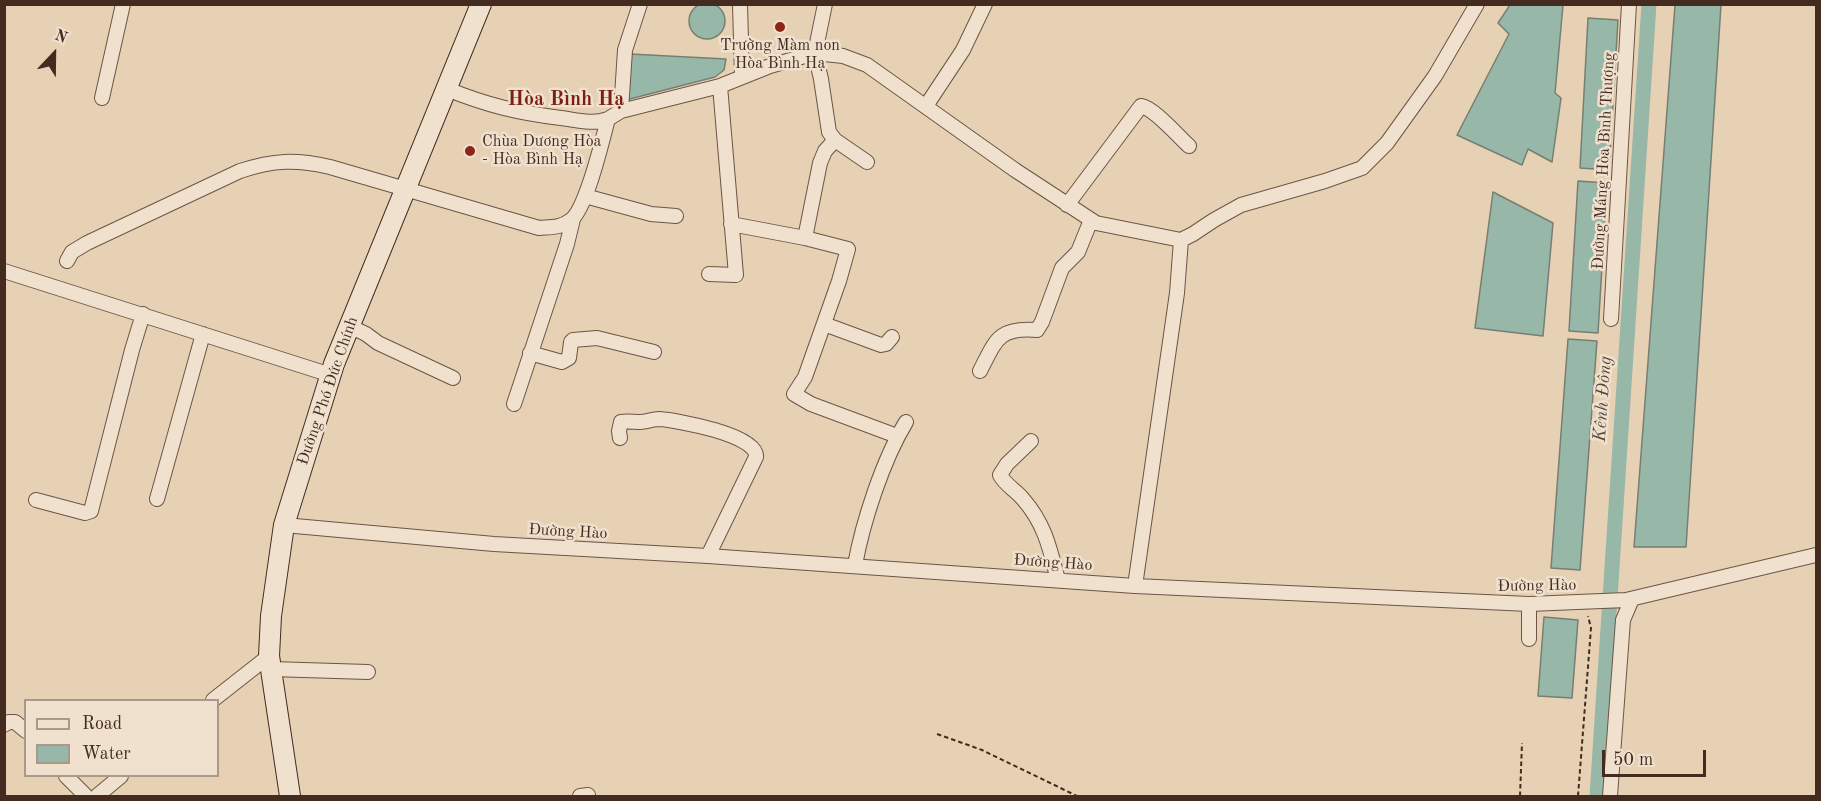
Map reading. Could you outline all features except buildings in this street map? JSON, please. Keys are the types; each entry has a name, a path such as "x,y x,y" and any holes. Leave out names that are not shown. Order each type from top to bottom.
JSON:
{"main road":[{"name":"Đường Phó Đức Chính","path":"290,796 270,662 271,616 284,525 331,375 349,326 481,4"}],"street":[{"path":"102,98 123,4"},
{"path":"621,111 626,50 640,4"},
{"path":"740,4 742,76"},
{"path":"825,4 815,53 829,132 835,140 867,162"},
{"path":"926,106 963,50 985,4"},
{"path":"447,89 498,108 541,116 598,122 621,111 720,86 742,76 815,53 843,56 867,65 1096,223 1180,240 1241,205 1362,168 1387,143 1435,76 1477,4"},
{"name":"Đường Máng Hòa Bình Thượng","path":"1611,319 1629,4"},
{"path":"709,274 736,275 720,86"},
{"path":"1067,204 1141,106 1152,111 1189,146"},
{"path":"514,404 573,219 583,203 608,119"},
{"path":"805,238 820,163 825,151 835,140"},
{"path":"66,261 72,252 87,243 240,171 278,161 320,165 539,228 560,227 573,219"},
{"path":"585,196 651,214 676,216"},
{"path":"980,371 1000,337 1011,330 1037,330 1062,268 1078,252 1091,220"},
{"path":"731,224 848,249 806,377 794,394 811,404 897,436"},
{"path":"1135,586 1177,293 1180,240"},
{"path":"4,271 331,375"},
{"path":"36,500 86,513 91,511 143,314"},
{"path":"824,324 880,345 885,344 892,337"},
{"path":"349,326 378,343 453,378"},
{"path":"157,499 202,334"},
{"path":"530,353 562,362 570,354 573,339 585,338 608,340 654,352"},
{"path":"620,438 621,422 662,419 723,432 741,439 754,449 756,457 708,556"},
{"path":"855,565 858,546 879,483 897,436 906,422"},
{"path":"1031,441 1007,464 1000,475 1025,500 1042,526 1050,545 1058,580"},
{"name":"Đường Hào","path":"284,525 494,544 855,565 1135,586 1528,604 1629,600 1816,555"},
{"path":"1610,796 1623,620 1629,600"},
{"path":"1528,604 1529,639"},
{"path":"214,699 270,662 368,672"},
{"path":"4,725 15,722 24,729"},
{"path":"67,777 86,796"},
{"path":"97,796 120,777"}],"path":[{"path":"1578,796 1591,601"},
{"path":"937,734 982,750 1077,796"},
{"path":"1520,796 1522,743"}],"water":[{"path":"707,3 719,9 725,21 719,33 707,39 695,33 689,21 695,9"},
{"path":"1510,5 1563,5 1555,93 1561,98 1552,162 1528,149 1522,165 1457,135 1509,34 1498,23"},
{"path":"1675,5 1721,5 1686,547 1634,547"},
{"path":"1588,18 1618,20 1609,170 1580,168"},
{"path":"630,54 726,59 724,70 715,77 626,100"},
{"path":"1578,181 1607,183 1598,333 1569,331"},
{"path":"1493,192 1553,223 1543,336 1475,328"},
{"path":"1568,339 1597,341 1580,570 1551,568"},
{"path":"1544,617 1578,620 1572,698 1538,696"}],"waterway":[{"name":"Kênh Đông","path":"1597,796 1649,4"}],"place":[{"name":"Trường Màm non Hòa Bình Hạ","path":"780,27"},
{"name":"Chùa Dương Hòa - Hòa Bình Hạ","path":"470,151"}],"district":[{"name":"Hòa Bình Hạ","path":"566,100"}]}
